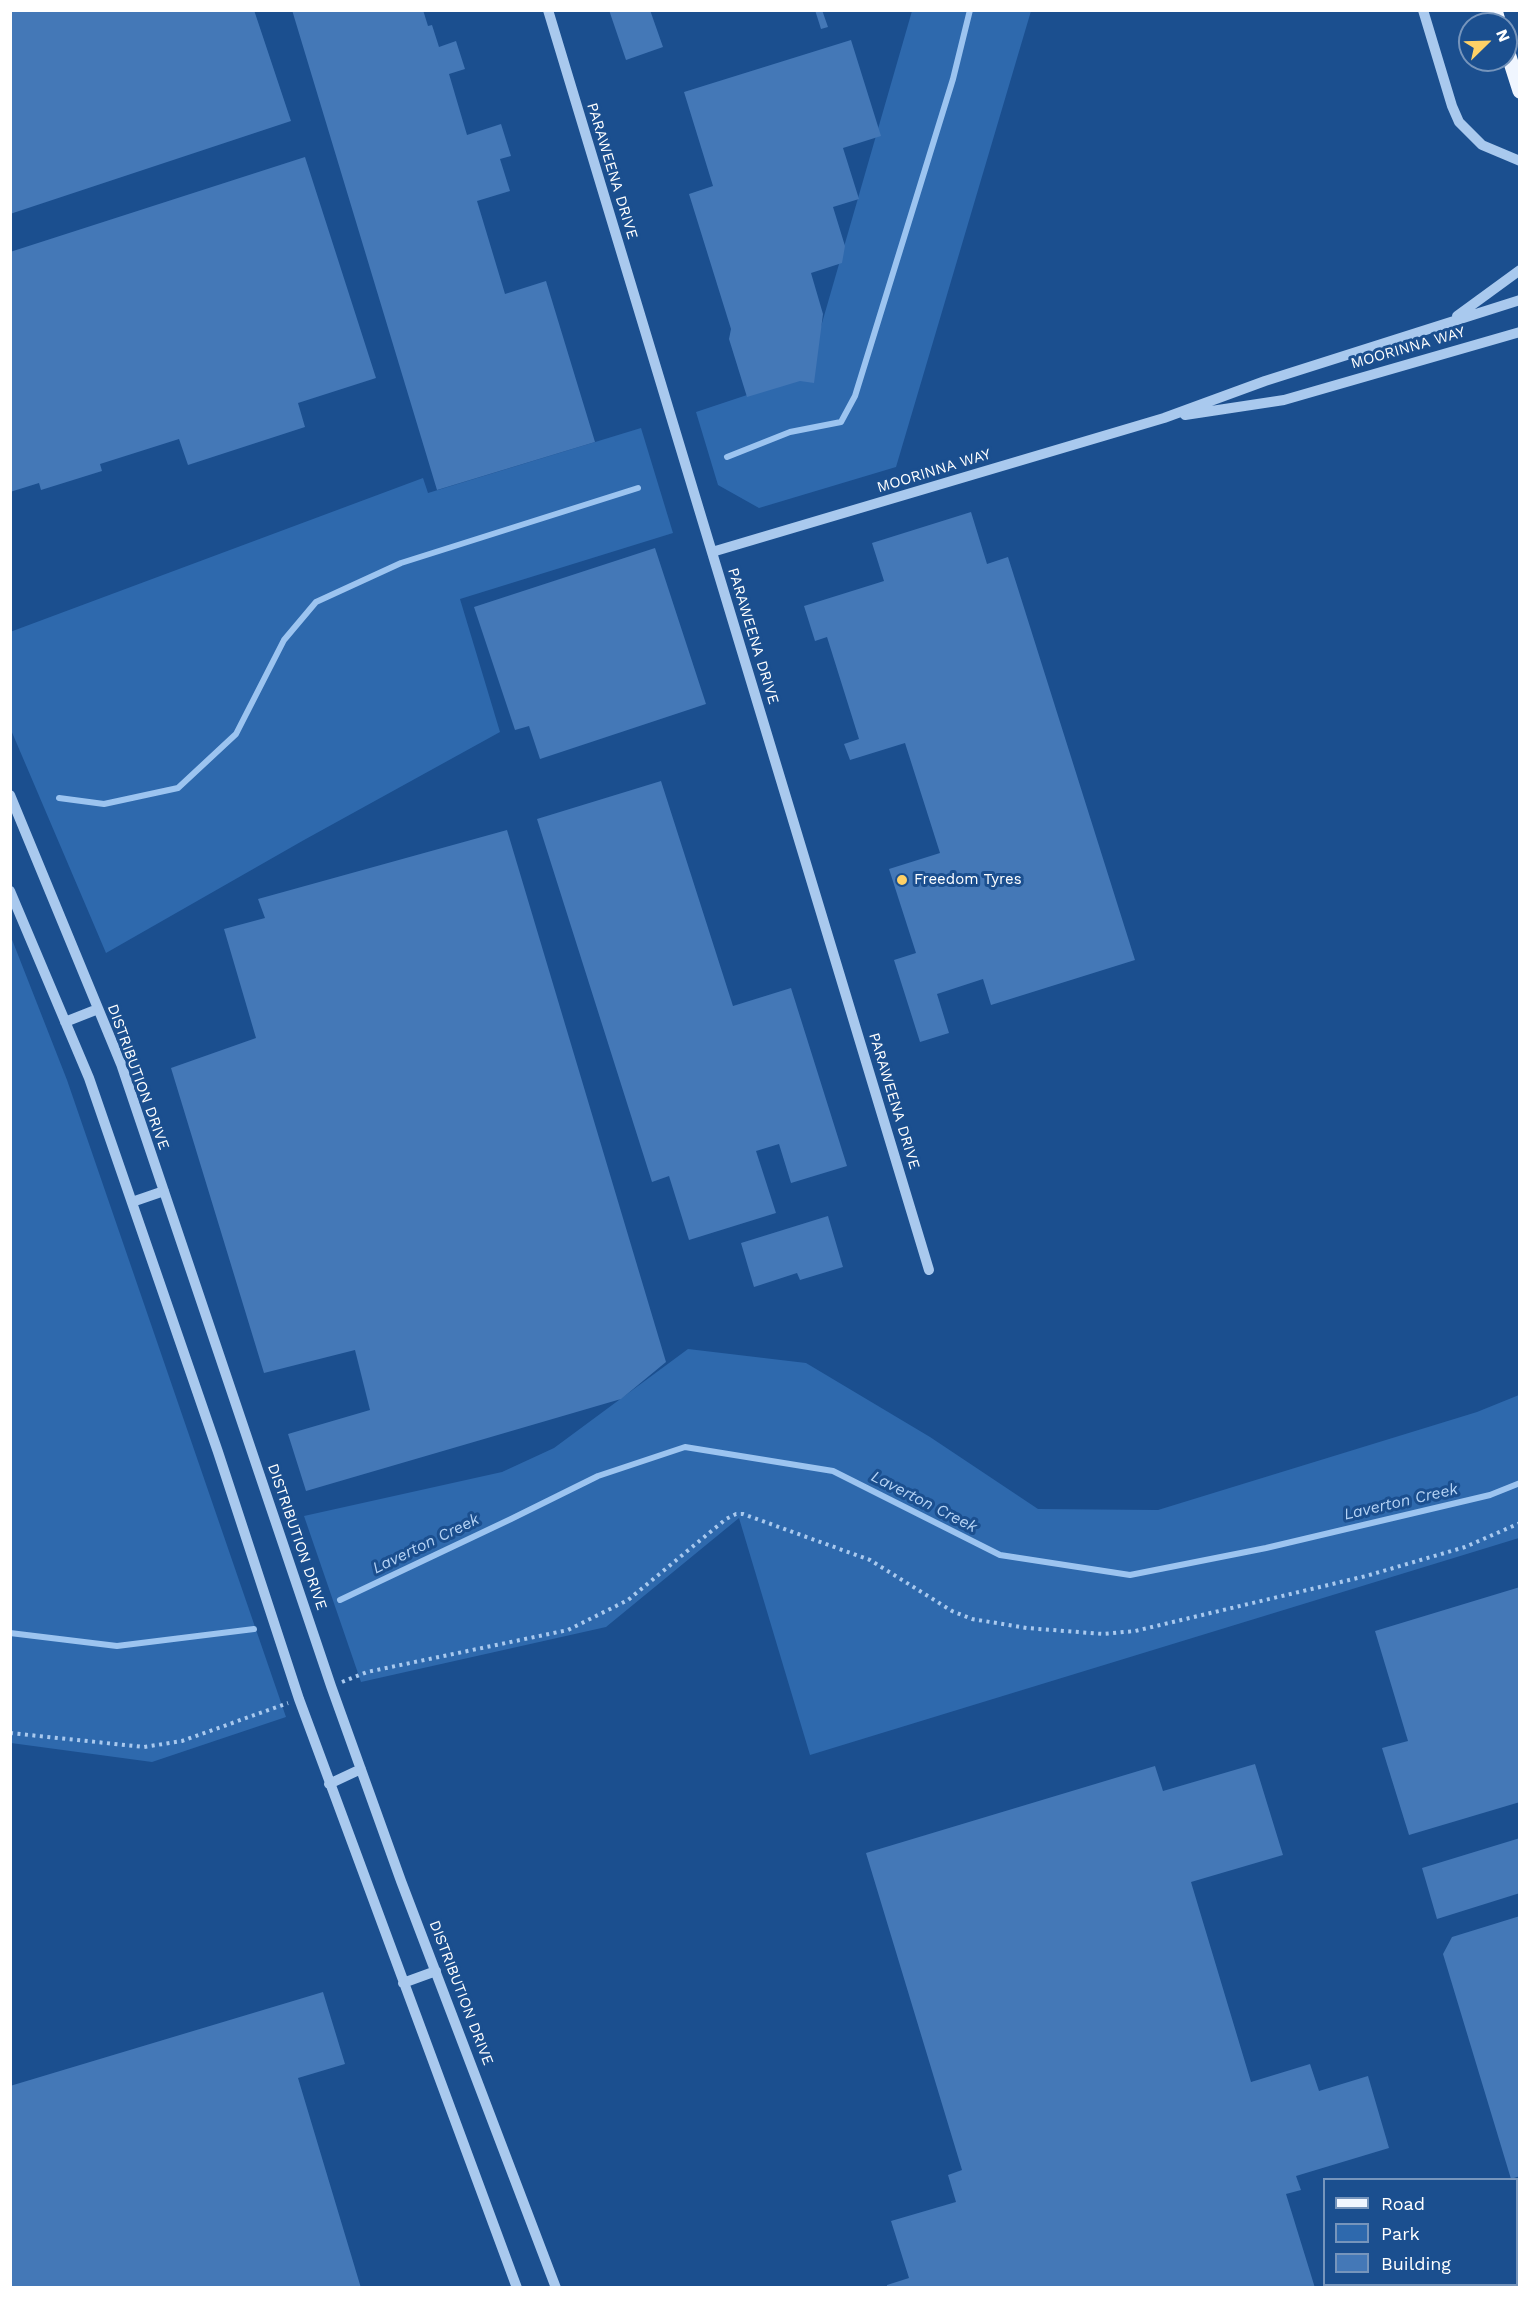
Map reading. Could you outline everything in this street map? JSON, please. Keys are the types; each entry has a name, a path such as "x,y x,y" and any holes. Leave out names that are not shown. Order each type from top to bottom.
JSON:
{"main road":[{"path":"1514,72 1520,91"}],"street":[{"name":"PARAWEENA DRIVE","path":"548,10 929,1270"},
{"path":"1423,10 1459,122 1482,145 1520,161"},
{"name":"MOORINNA WAY","path":"1447,324 1520,270"},
{"name":"MOORINNA WAY","path":"712,552 1164,418 1265,381 1520,300"},
{"name":"MOORINNA WAY","path":"1164,418 1284,400 1520,332"},
{"name":"DISTRIBUTION DRIVE","path":"10,795 121,1064 331,1686 401,1881 556,2288"},
{"path":"10,891 89,1078 329,1784 517,2288"},
{"path":"65,1022 98,1009"},
{"path":"132,1203 164,1191"},
{"path":"329,1784 361,1769"},
{"path":"403,1983 436,1971"}],"path":[{"path":"331,1686 367,1672 568,1630 628,1599 735,1514 743,1514 870,1560 952,1611 972,1619 1027,1628 1103,1634 1135,1631 1366,1576 1465,1547 1520,1522"},
{"path":"10,1733 144,1746 182,1741 299,1699"}],"green space":[{"path":"912,11 1031,11 896,467 759,508 718,485 696,412 807,375"},
{"path":"641,428 673,533 460,599 500,732 106,953 11,730 10,632 423,478 428,493"},
{"path":"11,937 67,1080 286,1717 152,1762 11,1743"},
{"path":"688,1349 806,1363 930,1437 1038,1509 1158,1510 1477,1412 1519,1395 1519,1538 810,1755 739,1518 606,1627 361,1682 304,1516 502,1472 554,1448"}],"building":[{"path":"10,10 254,10 291,121 10,214"},
{"path":"292,10 423,10 428,26 432,25 439,47 456,41 465,69 449,74 467,135 501,124 511,156 500,159 510,191 477,201 505,294 546,281 595,442 437,490"},
{"path":"609,10 650,10 663,47 626,60"},
{"path":"815,10 822,10 828,27 821,29"},
{"path":"851,40 881,136 843,148 859,199 833,207 845,246 842,263 811,273 823,314 814,383 800,381 747,397 729,339 731,329 689,194 713,186 684,92"},
{"path":"305,157 376,378 298,403 305,427 188,465 179,439 100,464 102,471 41,490 39,483 10,492 10,252"},
{"path":"971,512 987,564 1008,557 1135,960 991,1005 983,979 937,994 949,1033 920,1042 894,960 916,953 889,869 940,853 905,743 850,760 844,744 859,739 827,637 815,641 804,606 884,581 872,543"},
{"path":"655,548 706,704 540,759 529,726 515,730 474,607"},
{"path":"661,781 733,1006 791,988 847,1166 791,1183 779,1144 756,1151 776,1213 689,1240 669,1176 652,1182 537,819"},
{"path":"507,830 666,1362 621,1399 306,1491 288,1434 370,1410 355,1350 264,1373 171,1068 256,1038 224,929 265,918 258,899"},
{"path":"828,1216 843,1267 800,1280 797,1273 754,1287 741,1243"},
{"path":"1520,1587 1520,1802 1409,1835 1382,1748 1408,1741 1375,1631"},
{"path":"1255,1764 1283,1855 1191,1882 1251,2082 1310,2064 1319,2091 1368,2076 1389,2148 1296,2176 1301,2190 1286,2194 1315,2288 887,2288 887,2285 909,2278 891,2221 956,2202 948,2175 962,2170 866,1853 1155,1766 1163,1791"},
{"path":"1520,1838 1520,1893 1437,1919 1422,1868"},
{"path":"1520,1916 1520,2176 1514,2178 1511,2178 1443,1954 1452,1937"},
{"path":"323,1992 345,2064 298,2078 361,2288 10,2288 10,2086"}],"waterway":[{"path":"727,457 790,432 841,422 855,396 953,79 970,10"},
{"path":"59,798 104,804 178,788 236,734 284,640 316,602 401,563 638,488"},
{"name":"Laverton Creek","path":"340,1600 598,1476 685,1447 833,1471 1000,1555 1130,1575 1266,1548 1490,1495 1520,1483"},
{"name":"Laverton Creek","path":"10,1633 117,1646 254,1629"}],"place":[{"name":"Freedom Tyres","path":"902,880"}]}
